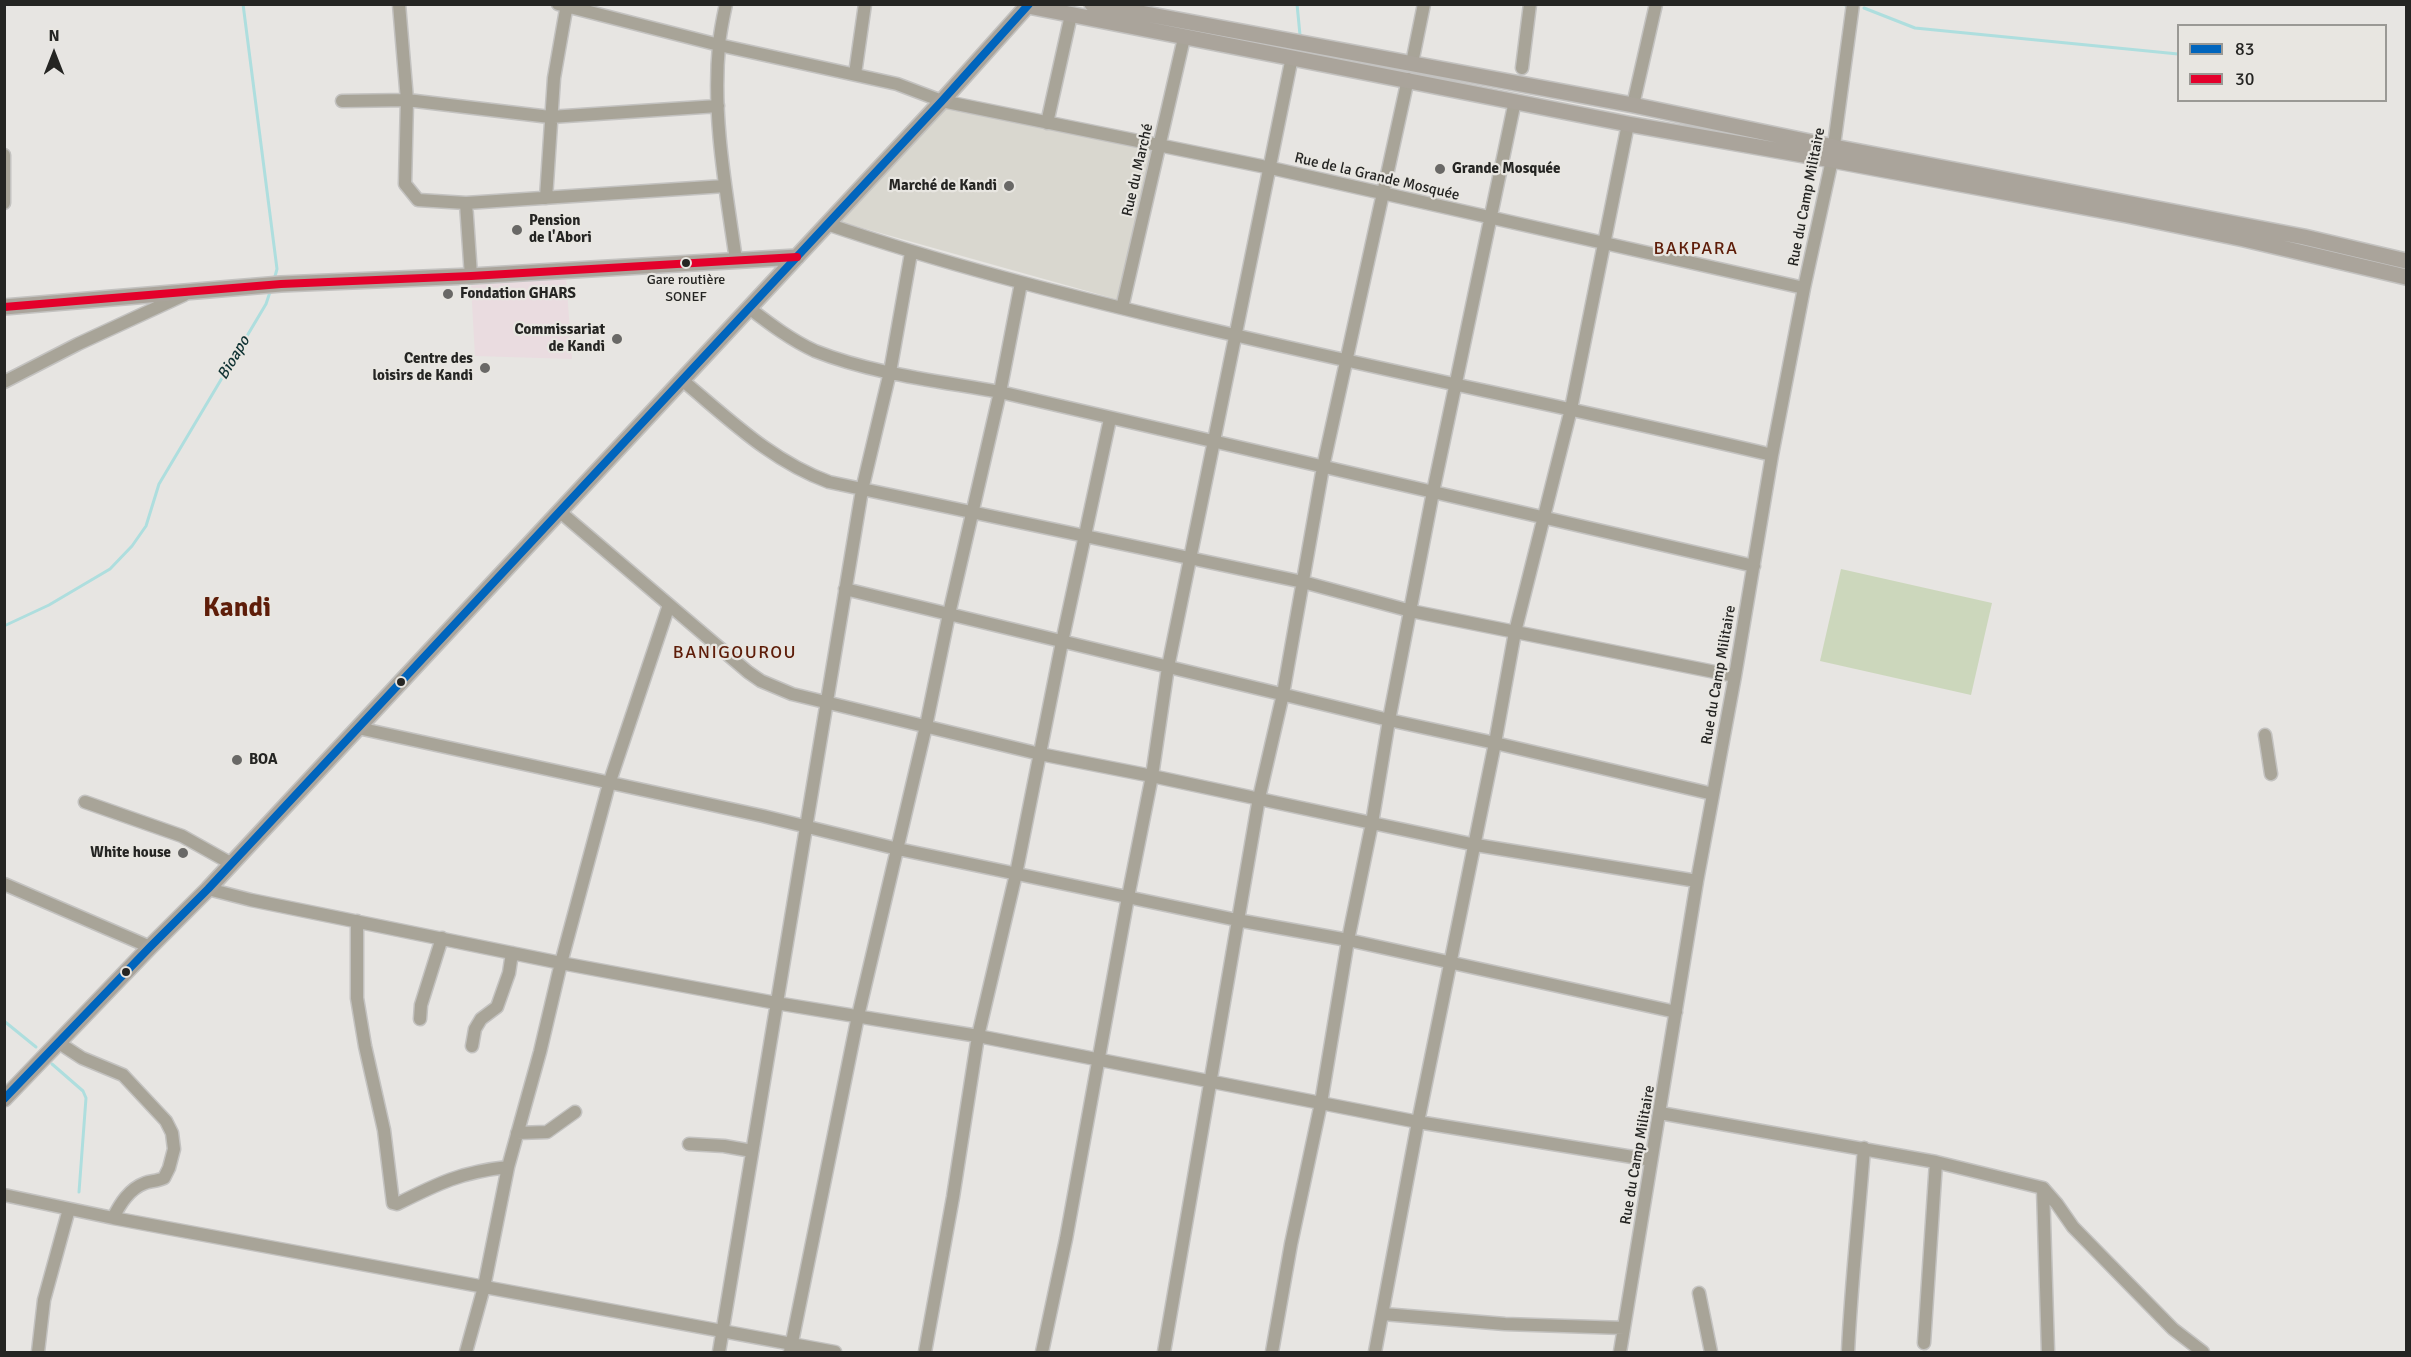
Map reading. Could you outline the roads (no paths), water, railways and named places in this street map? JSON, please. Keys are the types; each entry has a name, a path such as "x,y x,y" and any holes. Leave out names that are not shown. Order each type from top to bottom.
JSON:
{"main road":[{"path":"1092,4 1633,105 1833,153 2232,236 2406,277"},
{"path":"4,1099 232,864 942,101 1028,5 1184,38 1292,57 1628,124 1833,153 2109,198 2304,237 2406,261"},
{"path":"4,307 281,284 471,276 797,257"}],"street":[{"path":"399,4 407,100 405,184 418,200 431,203 465,202 725,186"},
{"path":"726,4 719,45 718,106 725,186 736,260"},
{"path":"855,74 865,4"},
{"path":"1412,63 1424,4"},
{"path":"1522,68 1530,4"},
{"path":"1633,105 1656,4"},
{"name":"Rue du Camp Militaire","path":"1620,1353 1698,881 1772,455 1833,153 1853,4"},
{"path":"546,198 550,117 564,5"},
{"name":"Rue de la Grande Mosquée","path":"564,5 719,45 897,84 942,101 1271,168 1804,288"},
{"path":"1047,123 1071,15"},
{"name":"Rue du Marché","path":"1122,308 1184,38"},
{"path":"1042,1353 1066,1239 1097,1059 1152,776 1168,667 1192,559 1213,441 1237,336 1292,57"},
{"path":"1164,1353 1259,798 1283,694 1323,467 1408,80"},
{"path":"342,101 407,100 550,117 718,106"},
{"path":"1272,1353 1291,1244 1321,1103 1348,939 1372,823 1389,720 1515,101"},
{"path":"1375,1353 1418,1122 1496,742 1515,632 1570,409 1628,124"},
{"path":"4,155 4,203"},
{"path":"465,202 471,276"},
{"path":"827,224 911,253 1122,308 1346,362 1570,409 1772,455"},
{"path":"719,1353 862,490 890,372 911,253"},
{"path":"791,1348 858,1016 926,726 1000,392 1021,283"},
{"path":"4,382 78,344 188,293"},
{"path":"750,308 793,339 816,351 890,372 1000,392 1754,566"},
{"path":"682,380 756,443 794,467 829,482 1303,582 1411,611 1735,676"},
{"path":"925,1353 953,1197 978,1036 1016,874 1062,642 1110,419"},
{"path":"559,511 762,681 792,694 1040,754 1372,823 1476,844 1698,881"},
{"path":"845,589 1389,720 1496,742 1713,794"},
{"path":"466,1353 484,1287 508,1167 609,784 669,605"},
{"path":"358,728 898,849 1237,920 1348,939 1676,1012"},
{"path":"2265,735 2271,774"},
{"path":"85,802 182,836 232,864"},
{"path":"4,884 150,946"},
{"path":"208,889 251,900 561,963 776,1003 978,1036 1418,1122 1651,1160"},
{"path":"357,921 357,998 384,1130 393,1203 397,1204 449,1178 476,1171 508,1167"},
{"path":"420,1019 421,1005 442,938"},
{"path":"472,1046 475,1029 481,1019 497,1007 509,974 512,953"},
{"path":"58,1043 82,1058 129,1080 166,1121 172,1133 172,1158 164,1178 143,1184 135,1189 120,1203 113,1218"},
{"path":"518,1133 547,1132 575,1112"},
{"path":"1660,1113 1936,1162 2043,1188 2073,1227 2173,1329 2203,1353"},
{"path":"689,1143 752,1151"},
{"path":"1848,1353 1864,1148"},
{"path":"1924,1343 1936,1162"},
{"path":"2043,1188 2048,1353"},
{"path":"4,1195 113,1218 723,1332 791,1348 835,1353"},
{"path":"38,1353 44,1300 69,1209"},
{"path":"1699,1293 1711,1353"},
{"path":"1383,1314 1505,1324 1624,1328"}],"waterway":[{"name":"Bioapo","path":"243,4 277,269 274,280"},
{"path":"1297,4 1300,35"},
{"path":"1702,4 1780,4"},
{"path":"1864,8 1915,28 2177,54"},
{"name":"Bioapo","path":"4,626 49,605 110,569 132,546 146,526 159,484 266,304 271,289"},
{"path":"4,1021 36,1047"},
{"path":"52,1064 83,1091 86,1098 79,1192"}],"place":[{"name":"Grande Mosquée","path":"1440,169"},
{"name":"Marché de Kandi","path":"1009,186"},
{"name":"Pension de l'Abori","path":"517,230"},
{"name":"Gare routière SONEF","path":"686,263"},
{"name":"Fondation GHARS","path":"448,294"},
{"name":"Commissariat de Kandi","path":"617,339"},
{"name":"Centre des loisirs de Kandi","path":"485,368"},
{"name":"BOA","path":"237,760"},
{"name":"White house","path":"183,853"}],"district":[{"name":"BAKPARA","path":"1696,249"},
{"name":"Kandi","path":"237,609"},
{"name":"BANIGOUROU","path":"735,653"}]}
